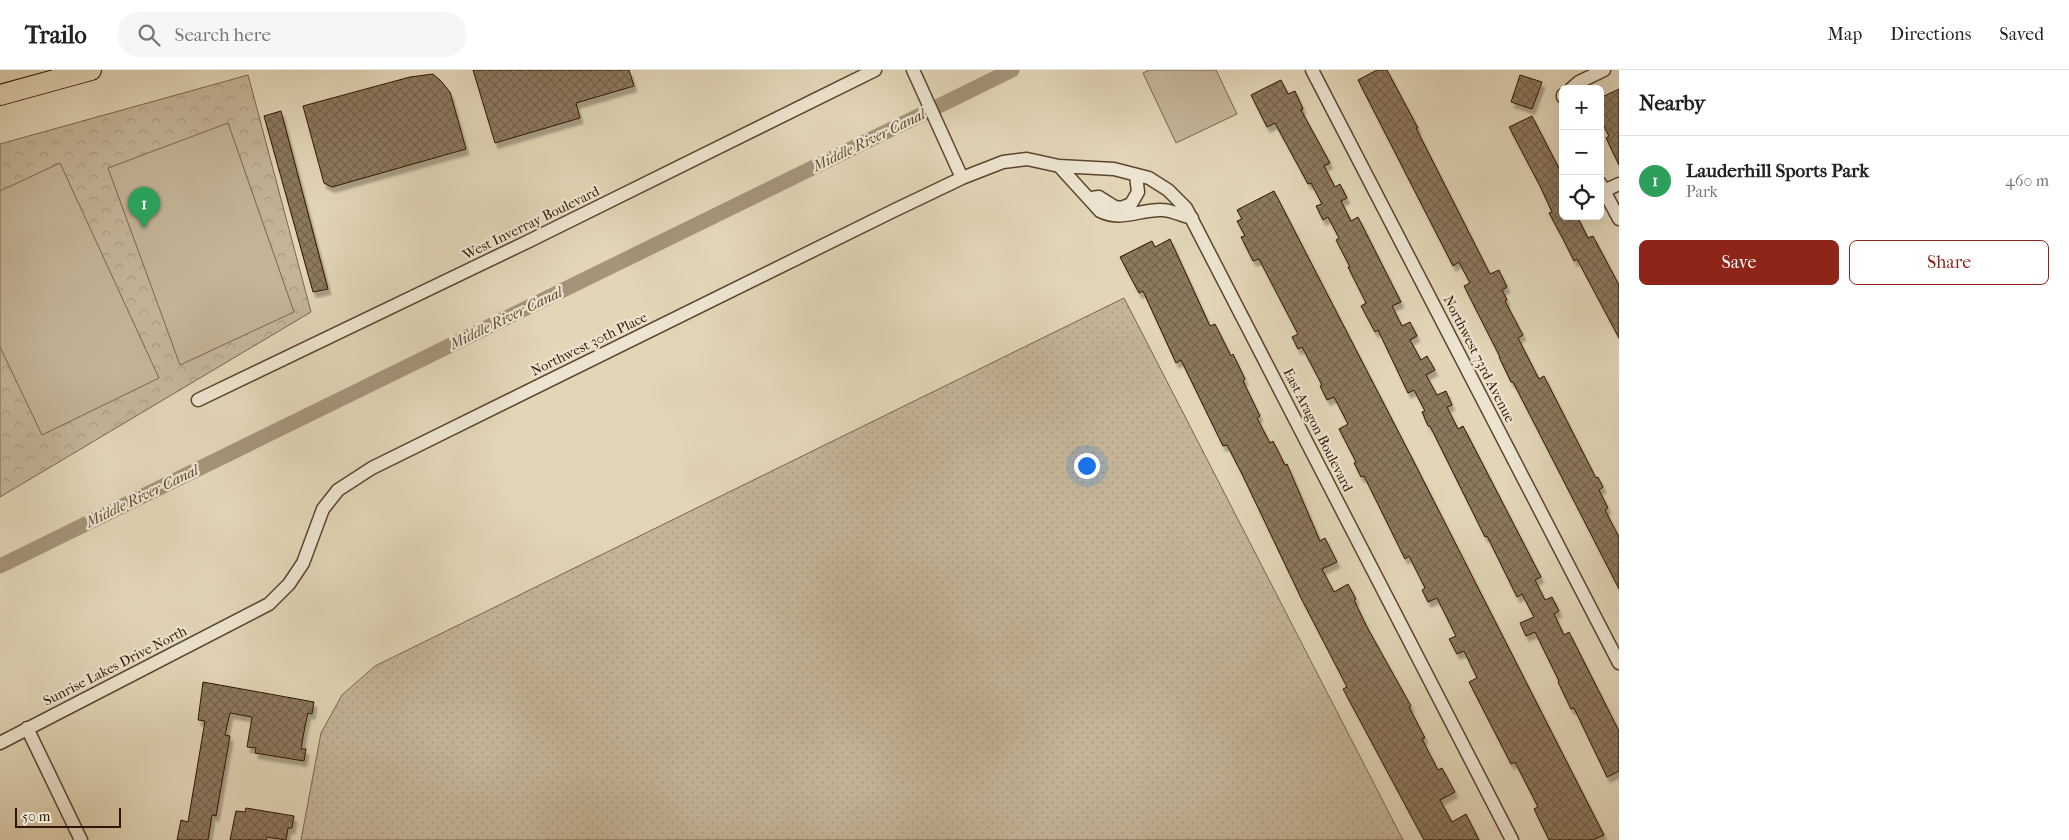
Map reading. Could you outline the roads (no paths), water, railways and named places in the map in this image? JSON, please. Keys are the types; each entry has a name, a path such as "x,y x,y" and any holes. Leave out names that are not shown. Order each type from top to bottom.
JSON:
{"main road":[{"path":"30,87 49,70"},
{"path":"0,95 89,70"}],"street":[{"name":"West Inverray Boulevard","path":"198,400 529,241 875,70"},
{"path":"913,70 962,178"},
{"name":"Northwest 73rd Avenue","path":"1312,70 1619,663"},
{"path":"1576,85 1604,70"},
{"name":"East Aragon Boulevard","path":"1003,162 1027,159 1059,166 1114,168 1149,178 1168,190 1186,208 1512,840"},
{"name":"Northwest 30th Place","path":"246,617 269,604 289,584 303,563 323,509 338,490 372,468 893,211 962,178 1003,162"},
{"path":"1059,166 1091,198 1100,211 1109,215 1118,217 1162,210 1192,218"},
{"path":"1091,198 1099,197 1115,207 1121,208 1131,204 1138,192 1136,175"},
{"path":"1604,187 1619,184"},
{"path":"1604,190 1618,213"},
{"name":"Sunrise Lakes Drive North","path":"0,743 246,617"},
{"path":"27,728 81,840"}],"waterway":[{"name":"Middle River Canal","path":"0,566 1012,70"}],"place":[{"name":"Lauderhill Sports Park","path":"144,228"}]}
